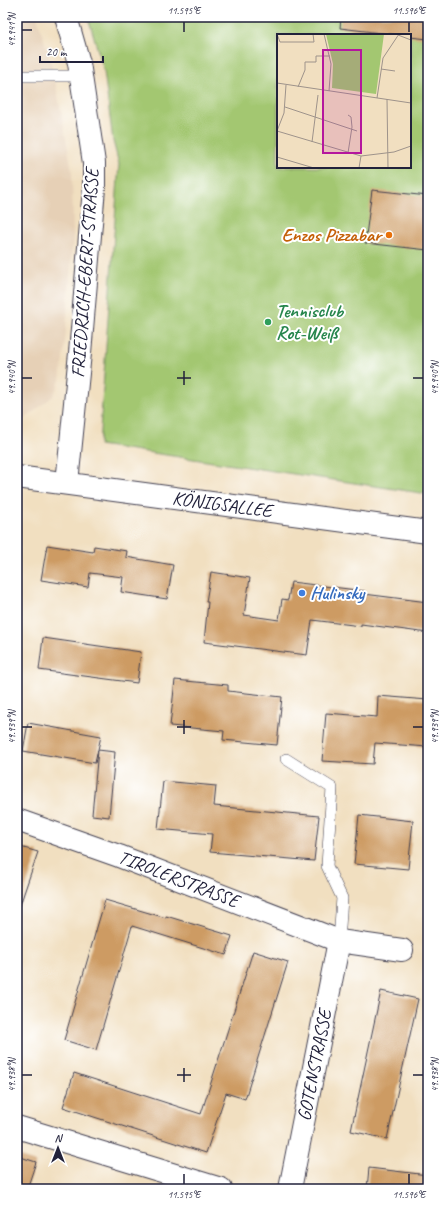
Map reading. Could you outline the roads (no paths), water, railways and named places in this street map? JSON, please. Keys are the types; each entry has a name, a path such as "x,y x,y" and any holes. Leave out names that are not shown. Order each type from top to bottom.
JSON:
{"street":[{"name":"FRIEDRICH-EBERT-STRASSE","path":"66,17 79,63 94,163 94,188 79,368 67,483"},
{"name":"KÖNIGSALLEE","path":"17,477 428,532"},
{"name":"TIROLERSTRASSE","path":"17,820 119,856 339,941 402,950"},
{"name":"GOTENSTRASSE","path":"290,1189 339,941"},
{"path":"17,1127 221,1189"}],"lane":[{"path":"17,76 81,76"},
{"path":"286,759 332,788 326,866 342,898 339,941"}],"place":[{"name":"Enzos Pizzabar","path":"389,235"},
{"name":"Tennisclub Rot-Weiß","path":"268,322"},
{"name":"Hulinsky","path":"302,593"}]}
